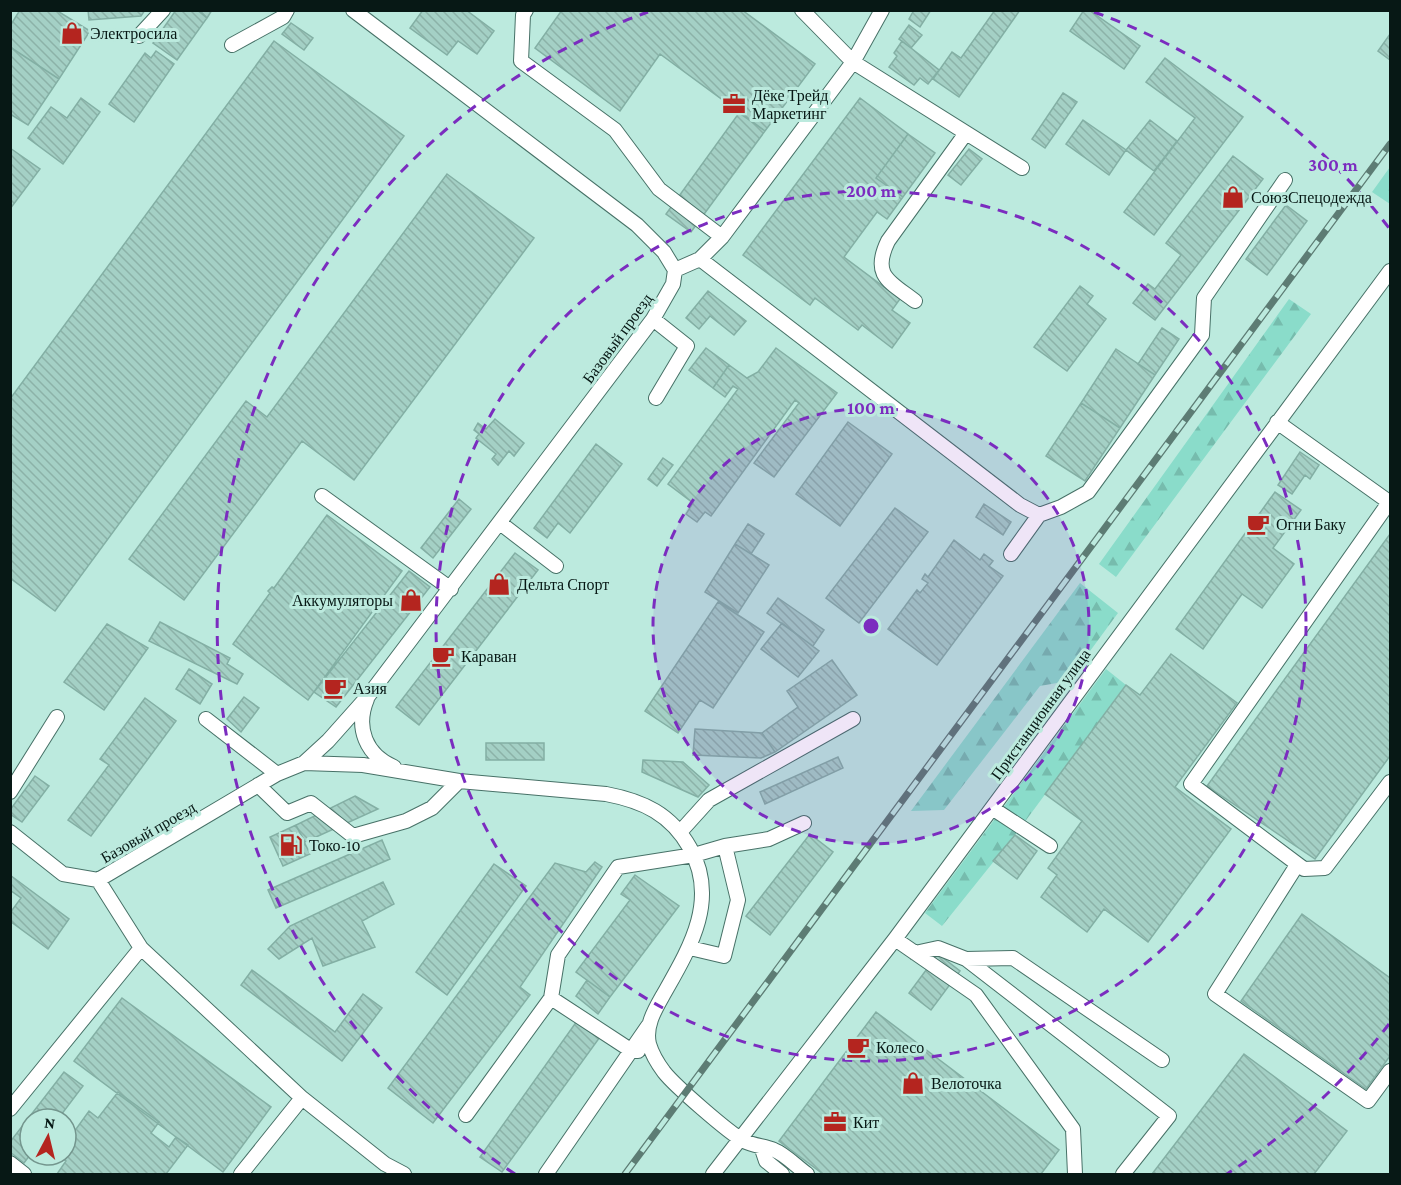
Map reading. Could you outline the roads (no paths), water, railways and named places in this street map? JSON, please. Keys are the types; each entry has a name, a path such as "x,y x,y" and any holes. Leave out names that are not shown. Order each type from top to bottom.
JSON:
{"street":[{"path":"139,36 163,10"},
{"path":"232,45 283,17 287,10"},
{"path":"353,10 618,209 664,252 675,270 700,259 722,237 853,62 882,10"},
{"path":"526,10 523,15 521,61 615,130 659,189 722,237"},
{"path":"802,10 853,62 1022,168"},
{"path":"915,302 889,282 880,268 880,258 888,242 966,133"},
{"path":"1011,554 1039,515 1061,507 1088,492 1202,335 1204,298 1285,180"},
{"path":"700,259 1020,505 1039,515"},
{"name":"Базовый проезд","path":"304,763 369,695 451,589 653,319 673,284 675,270"},
{"name":"Пристанционная улица","path":"713,1174 742,1140 895,939 1390,271"},
{"path":"653,319 687,346 656,398"},
{"path":"1277,422 1390,501 1191,784 1304,869 1325,868 1390,782"},
{"path":"322,496 451,589"},
{"path":"500,523 556,566"},
{"name":"Базовый проезд","path":"369,695 362,719 366,743 385,763 401,771"},
{"path":"10,792 57,717"},
{"path":"206,719 277,774"},
{"path":"681,831 709,800 853,719"},
{"name":"Базовый проезд","path":"10,832 63,874 98,880 277,774 304,763 342,764 459,781 627,798 667,817 681,831 694,855 703,899 700,921 690,948 649,1025 546,1174"},
{"path":"258,785 287,813 311,803 354,836 406,820 432,808 459,781"},
{"path":"992,807 1050,846"},
{"path":"466,1115 551,998 558,955 618,867 694,855 725,846 769,839 804,823"},
{"path":"690,948 724,956 738,900 725,846"},
{"path":"1297,865 1215,994 1368,1101 1390,1071"},
{"path":"98,880 141,948 302,1098 385,1164 404,1174"},
{"path":"895,939 976,995 1073,1129 1075,1174"},
{"path":"10,1109 141,948"},
{"path":"915,953 939,948 966,959 1169,1116 1124,1174"},
{"path":"966,959 1013,958 1162,1060"},
{"path":"551,998 632,1051 654,1058"},
{"path":"649,1025 649,1042 654,1058 665,1073 742,1140 762,1149 774,1149 807,1174"},
{"path":"242,1174 302,1098"},
{"path":"762,1149 766,1161 782,1174"},
{"path":"10,1163 24,1174"}],"railway":[{"path":"625,1174 1390,144"}],"place":[{"name":"Электросила","path":"72,33"},
{"name":"Дёке Трейд Маркетинг","path":"734,104"},
{"name":"СоюзСпецодежда","path":"1233,197"},
{"name":"Огни Баку","path":"1258,524"},
{"name":"Дельта Спорт","path":"499,584"},
{"name":"Аккумуляторы","path":"411,600"},
{"name":"Караван","path":"443,656"},
{"name":"Азия","path":"335,688"},
{"name":"Токо-10","path":"291,845"},
{"name":"Колесо","path":"858,1047"},
{"name":"Велоточка","path":"913,1083"},
{"name":"Кит","path":"835,1122"}]}
